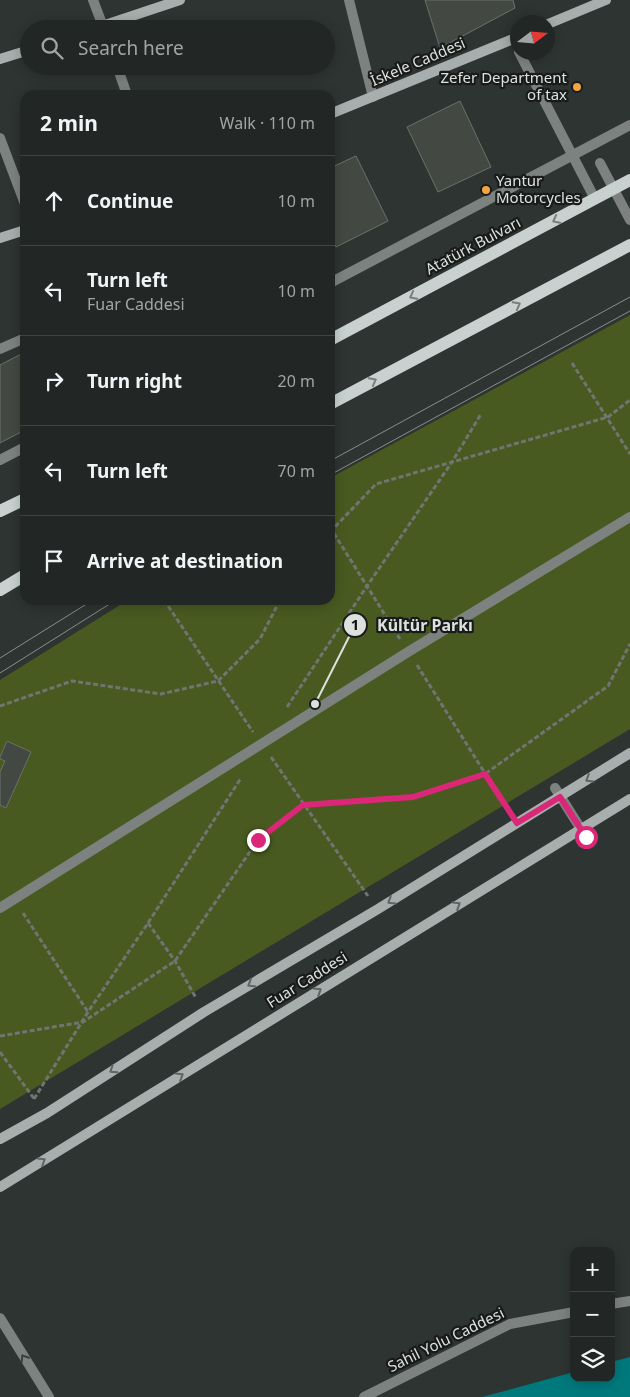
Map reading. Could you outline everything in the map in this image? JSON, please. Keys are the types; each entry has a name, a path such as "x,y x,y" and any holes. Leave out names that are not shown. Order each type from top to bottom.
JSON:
{"main road":[{"path":"123,20 180,0"},
{"path":"555,21 606,0"},
{"name":"İskele Caddesi","path":"335,112 510,40"},
{"path":"0,60 20,53"},
{"name":"Atatürk Bulvarı","path":"335,337 630,180"},
{"path":"0,238 20,232"},
{"path":"335,401 630,245"},
{"path":"0,511 20,501"},
{"path":"0,590 20,578"},
{"name":"Fuar Caddesi","path":"0,1139 48,1113 204,1012 378,909 517,823 557,792 630,753"},
{"name":"Fuar Caddesi","path":"0,1187 583,833 630,799"}],"street":[{"path":"93,0 98,20"},
{"path":"349,0 373,97"},
{"path":"523,60 574,155 595,199"},
{"path":"120,75 125,90"},
{"path":"335,279 630,125"},
{"path":"0,138 20,191"},
{"path":"600,163 630,220"},
{"path":"0,348 20,340"},
{"path":"0,460 20,450"},
{"path":"0,908 408,652 630,517"},
{"path":"557,792 583,833"},
{"path":"615,1303 630,1301"},
{"name":"Sahil Yolu Caddesi","path":"364,1397 510,1324 570,1313"},
{"path":"0,1318 49,1397"}],"path":[{"path":"572,363 630,454"},
{"path":"335,526 376,484 608,417 630,400"},
{"path":"335,536 517,823"},
{"path":"0,706 72,681 161,694 218,682 260,639 277,605"},
{"path":"0,1036 83,1022 175,961 258,840 303,805 413,797 485,774 608,686 630,644"},
{"path":"13,899 88,1012"},
{"path":"148,923 175,961 204,1012"},
{"path":"0,1052 34,1099"}],"green space":[{"path":"630,315 630,729 0,1109 0,680 120,605 335,605 335,475"}],"water":[{"path":"630,1357 630,1397 482,1397 570,1373 570,1382 615,1382 615,1361"}],"building":[{"path":"425,0 513,0 515,8 440,48"},
{"path":"460,101 491,167 438,192 407,127"},
{"path":"356,156 388,221 336,247 335,245 335,166"},
{"path":"20,355 20,433 0,443 0,365"},
{"path":"7,741 31,752 6,808 0,805 0,772 5,761 0,759 0,757"}],"tram line":[{"path":"335,458 630,297"},
{"path":"335,472 630,311"},
{"path":"0,658 85,605"},
{"path":"0,673 108,605"}],"place":[{"name":"Zefer Department of tax","path":"577,87"},
{"name":"Yantur Motorcycles","path":"486,190"},
{"name":"Kültür Parkı","path":"315,704"}],"route":[{"path":"258,840 303,805 413,797 485,774 517,823 560,797 586,837"}]}
